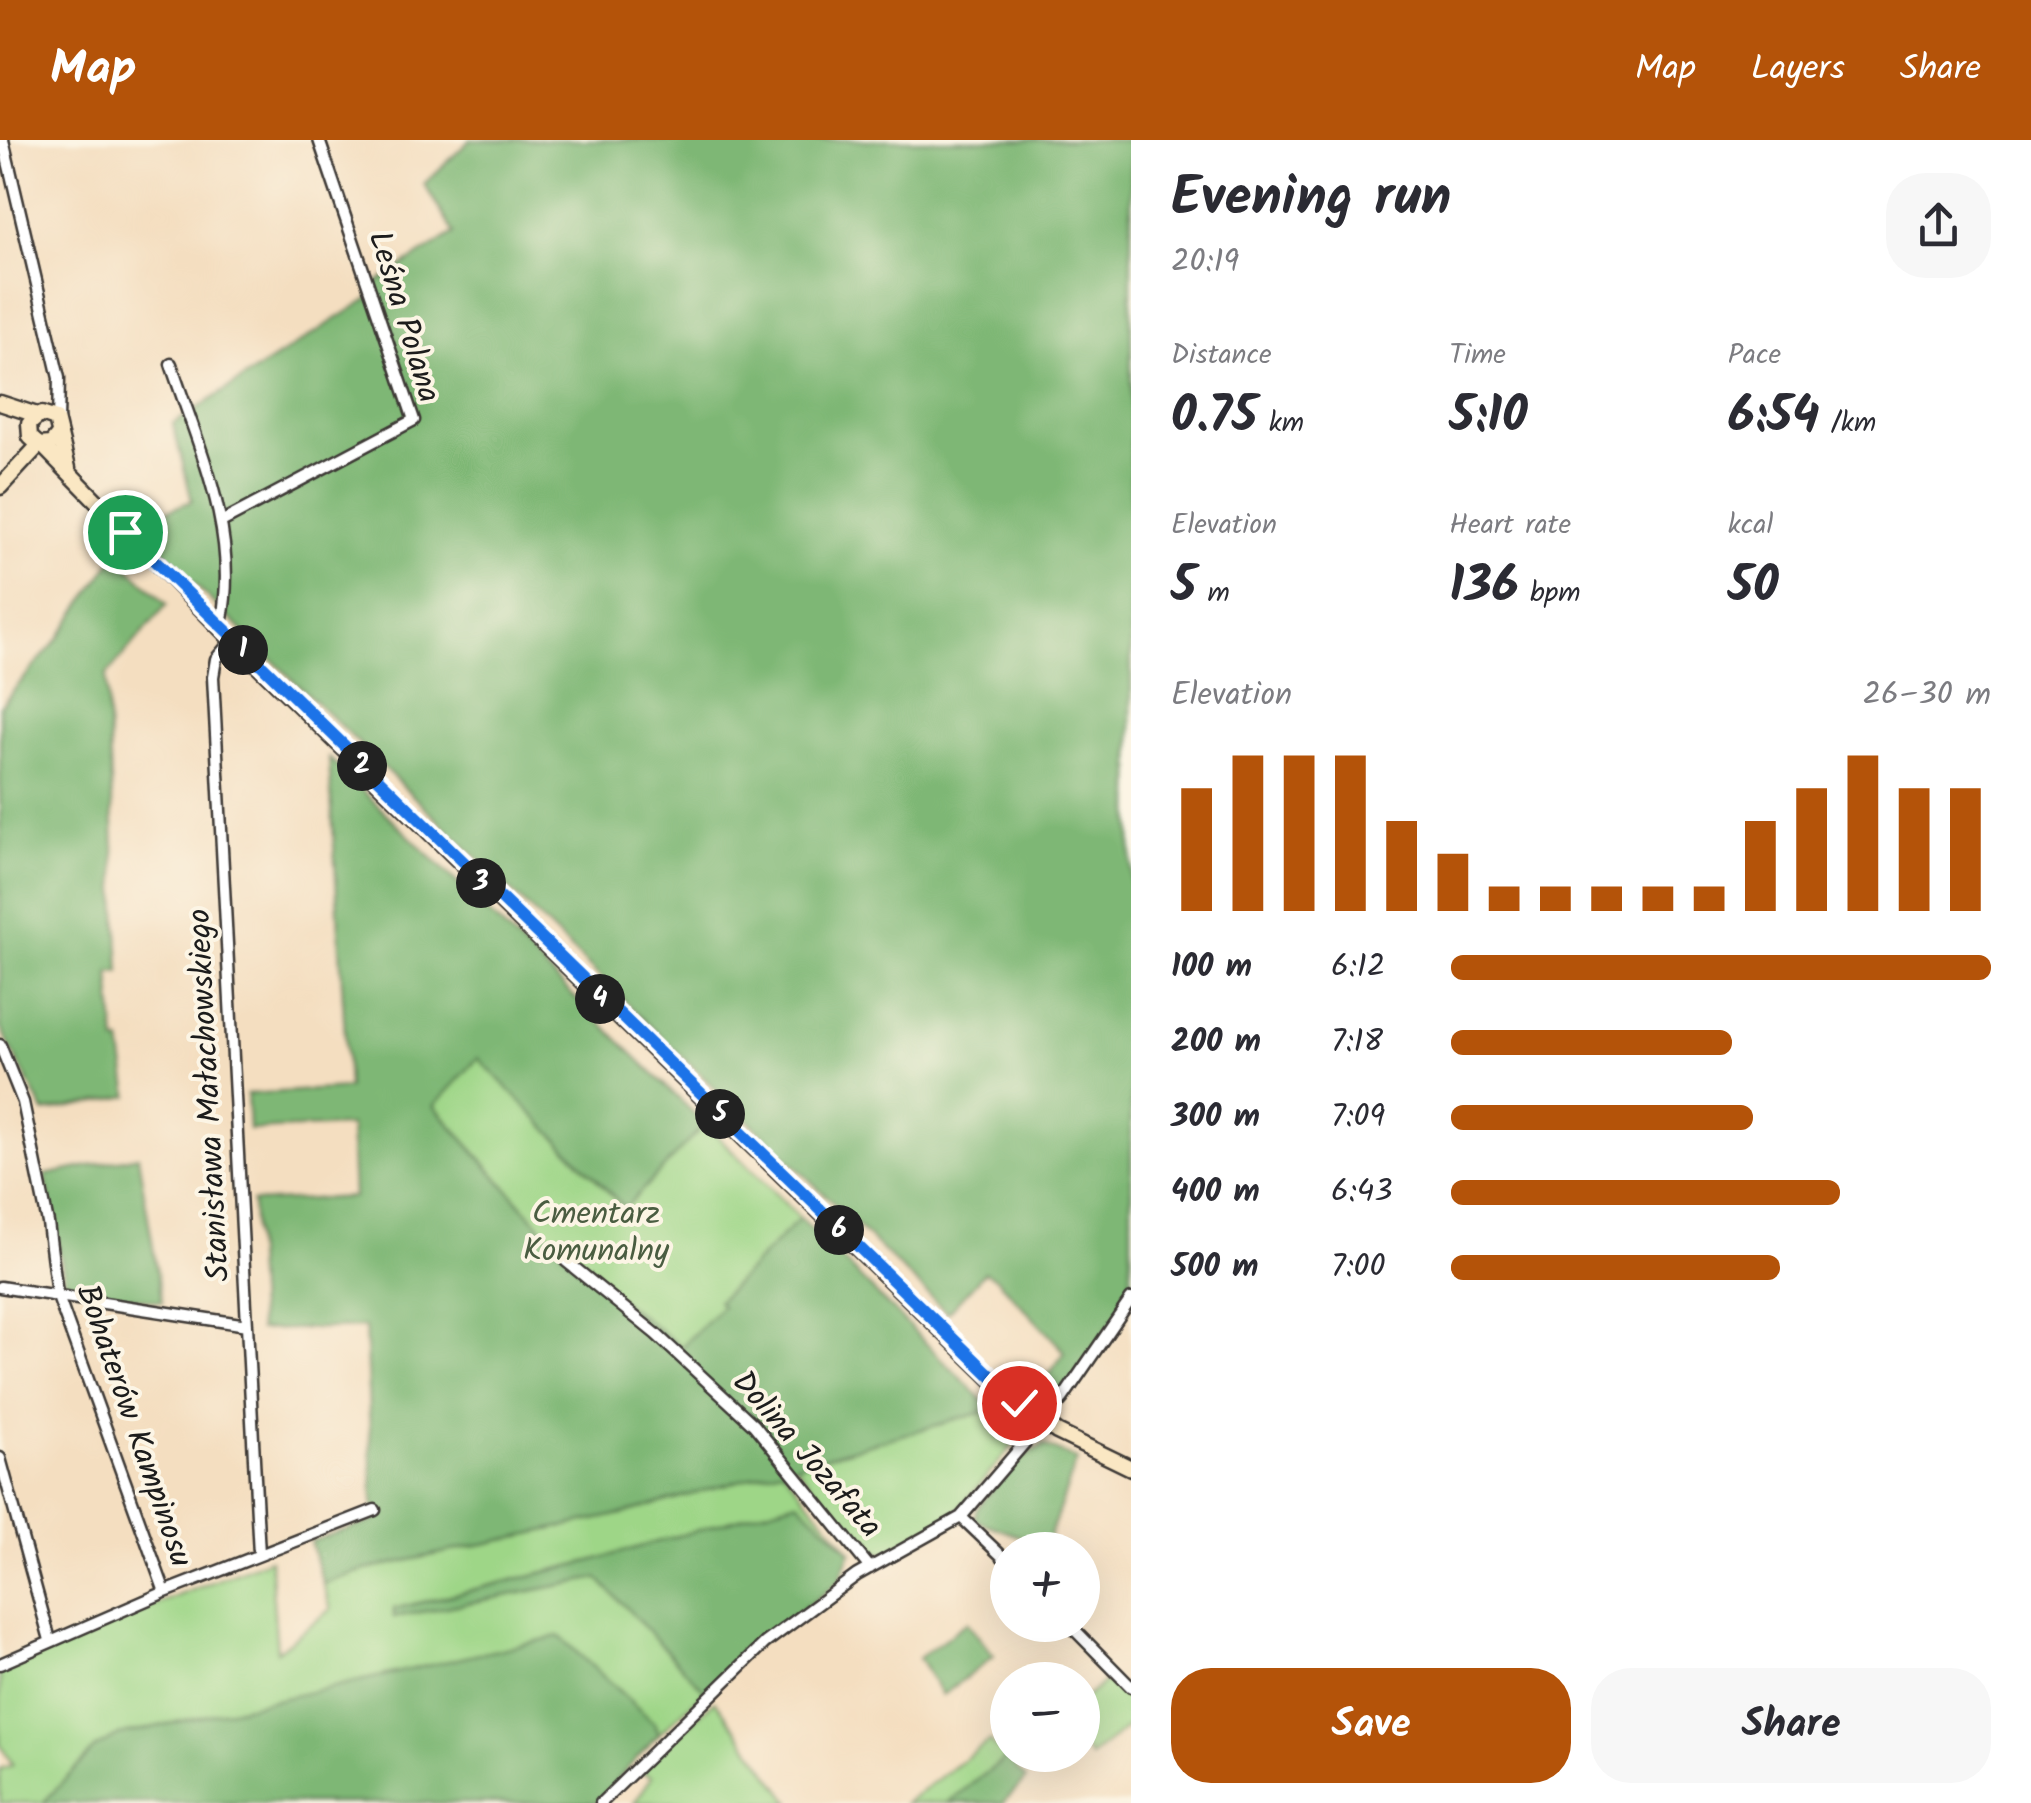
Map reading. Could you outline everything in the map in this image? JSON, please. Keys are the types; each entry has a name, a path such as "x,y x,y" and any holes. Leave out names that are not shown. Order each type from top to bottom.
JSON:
{"street":[{"path":"3,140 60,392 50,421 35,440"},
{"name":"Leśna Polana","path":"223,521 414,420 319,140"},
{"path":"171,364 223,521 227,593 222,619"},
{"path":"0,406 50,421"},
{"path":"0,406 232,640 942,1332 1044,1421 1131,1468"},
{"path":"0,487 50,421"},
{"path":"50,421 70,474"},
{"name":"Stanisława Małachowskiego","path":"232,640 216,659 213,676 259,1554"},
{"name":"Bohaterów Kampinosu","path":"0,1045 23,1102 48,1222 57,1294 164,1592"},
{"name":"Dolina Jozafata","path":"566,1261 656,1334 754,1425 870,1568"},
{"path":"0,1287 247,1325"},
{"path":"601,1803 764,1643 870,1568 961,1516 1044,1421 1131,1299"},
{"path":"0,1458 50,1640"},
{"path":"0,1664 164,1592 375,1510"},
{"path":"961,1516 990,1544"},
{"path":"1087,1642 1131,1687"}],"green space":[{"path":"470,140 1131,140 1131,1294 1058,1401 1040,1387 1065,1352 996,1278 985,1272 947,1313 132,524 192,501 173,424 369,298 371,286 454,233 424,184"},
{"path":"121,547 128,567 167,604 106,676 120,972 110,973 116,1042 121,1042 129,1096 44,1112 0,1027 0,706 58,639"},
{"path":"329,758 705,1124 625,1208 478,1058 434,1106 573,1263 681,1347 722,1306 718,1301 800,1218 986,1403 987,1411 621,1514 364,1570 323,1584 310,1541 374,1521 365,1327 259,1330 252,1202 353,1197 350,1126 249,1130 247,1094 348,1088"},
{"name":"Cmentarz Komunalny","path":"479,1057 624,1208 705,1124 800,1218 719,1301 987,1411 986,1403 1002,1414 1016,1442 955,1514 885,1554 863,1549 794,1463 789,1464 681,1347 573,1263 434,1105"},
{"path":"138,1156 162,1302 66,1287 45,1175"},
{"path":"1044,1445 1077,1460 1051,1532 1008,1532 975,1520 976,1510 1014,1462"},
{"path":"781,1467 851,1552 591,1561 394,1609 394,1617 598,1578 705,1691 659,1734 654,1723 559,1636 95,1749 43,1803 0,1803 0,1769 13,1765 0,1744 0,1673 92,1630 270,1559 277,1651 331,1609 323,1584 364,1570 621,1514"},
{"path":"798,1501 851,1552 839,1582 758,1643 705,1691 598,1578 394,1617 394,1609 591,1561"},
{"path":"967,1622 994,1656 942,1696 919,1658"},
{"path":"559,1636 654,1723 659,1734 596,1803 43,1803 95,1748 119,1735"},
{"path":"1110,1678 1131,1700 1131,1724 1100,1749 1100,1686"},
{"path":"715,1700 791,1803 634,1803 652,1777 639,1770"},
{"path":"990,1742 990,1770 947,1803 905,1803"},
{"path":"990,1770 1019,1772 1026,1779 1003,1803 947,1803"}],"route":[{"path":"125,532 934,1325 1019,1403"}]}
